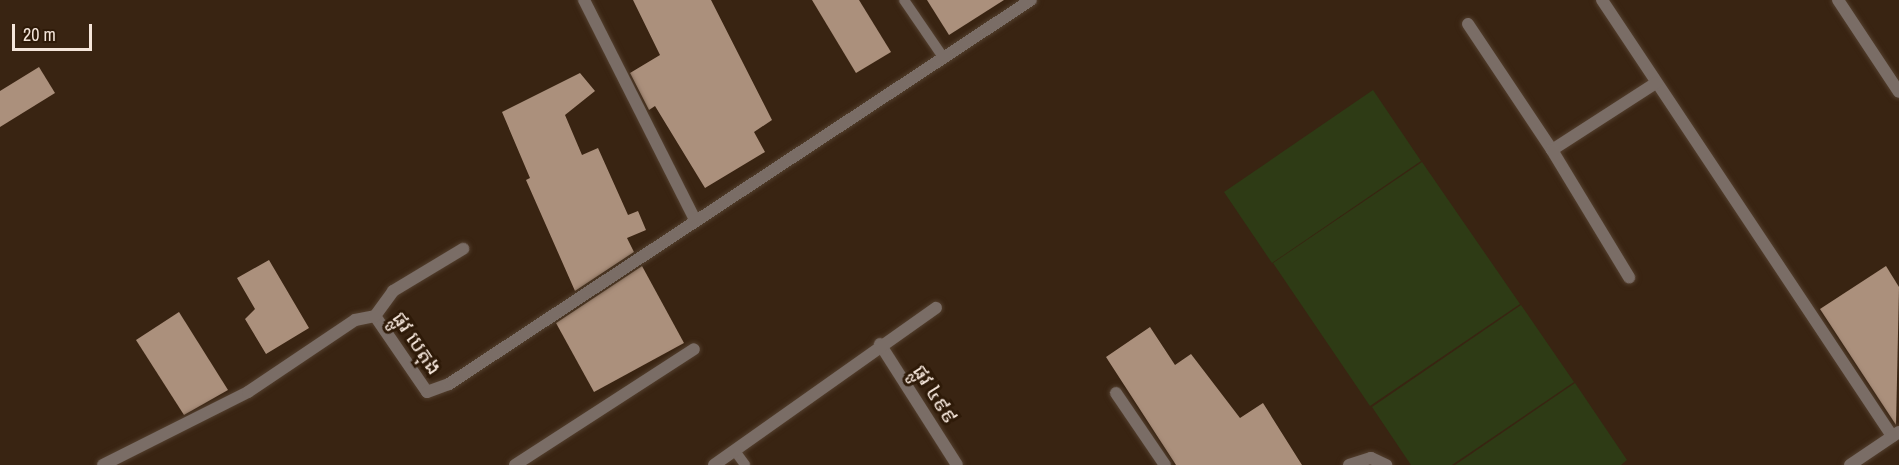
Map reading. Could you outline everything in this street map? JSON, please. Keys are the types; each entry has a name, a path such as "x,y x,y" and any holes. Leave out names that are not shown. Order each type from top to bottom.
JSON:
{"street":[{"path":"584,0 694,218 1031,0"},
{"path":"1602,0 1656,83 1896,434 1850,465"},
{"path":"1838,0 1899,92"},
{"path":"1468,24 1552,150 1629,277"},
{"path":"1552,150 1656,83"},
{"name":"ផ្លូវ បេតុង","path":"375,316 427,392 449,384 694,218"},
{"path":"103,465 248,392 355,320 375,316 393,291 463,249"},
{"path":"714,465 880,344 936,308"},
{"name":"ផ្លូវ ៤៩៩","path":"880,344 957,465"},
{"path":"515,465 694,348"},
{"path":"1116,393 1165,465"},
{"path":"1349,465 1371,458 1386,465"}],"lane":[{"path":"904,0 943,57"},
{"path":"735,451 744,465"}],"green space":[{"path":"1373,90 1421,161 1272,263 1224,192"},
{"path":"1422,162 1520,304 1370,406 1273,263"},
{"path":"1521,305 1574,382 1452,465 1411,465 1372,407"},
{"path":"1575,383 1627,460 1621,465 1455,465"}],"building":[{"path":"633,0 711,0 772,120 754,132 765,152 705,188 655,106 649,110 630,73 660,55"},
{"path":"812,0 859,0 891,52 856,73"},
{"path":"927,0 1004,0 949,35"},
{"path":"39,67 55,93 0,127 0,91"},
{"path":"580,73 595,91 565,115 582,155 598,148 628,215 638,211 646,230 627,238 634,252 575,291 526,180 530,178 502,112"},
{"path":"269,260 309,328 266,354 245,319 255,309 237,278"},
{"path":"642,266 684,343 594,392 556,323"},
{"path":"1886,266 1899,287 1896,425 1820,309"},
{"path":"179,312 228,390 184,415 136,340"},
{"path":"1150,327 1175,365 1191,354 1240,418 1263,403 1302,465 1176,465 1106,357"}]}
